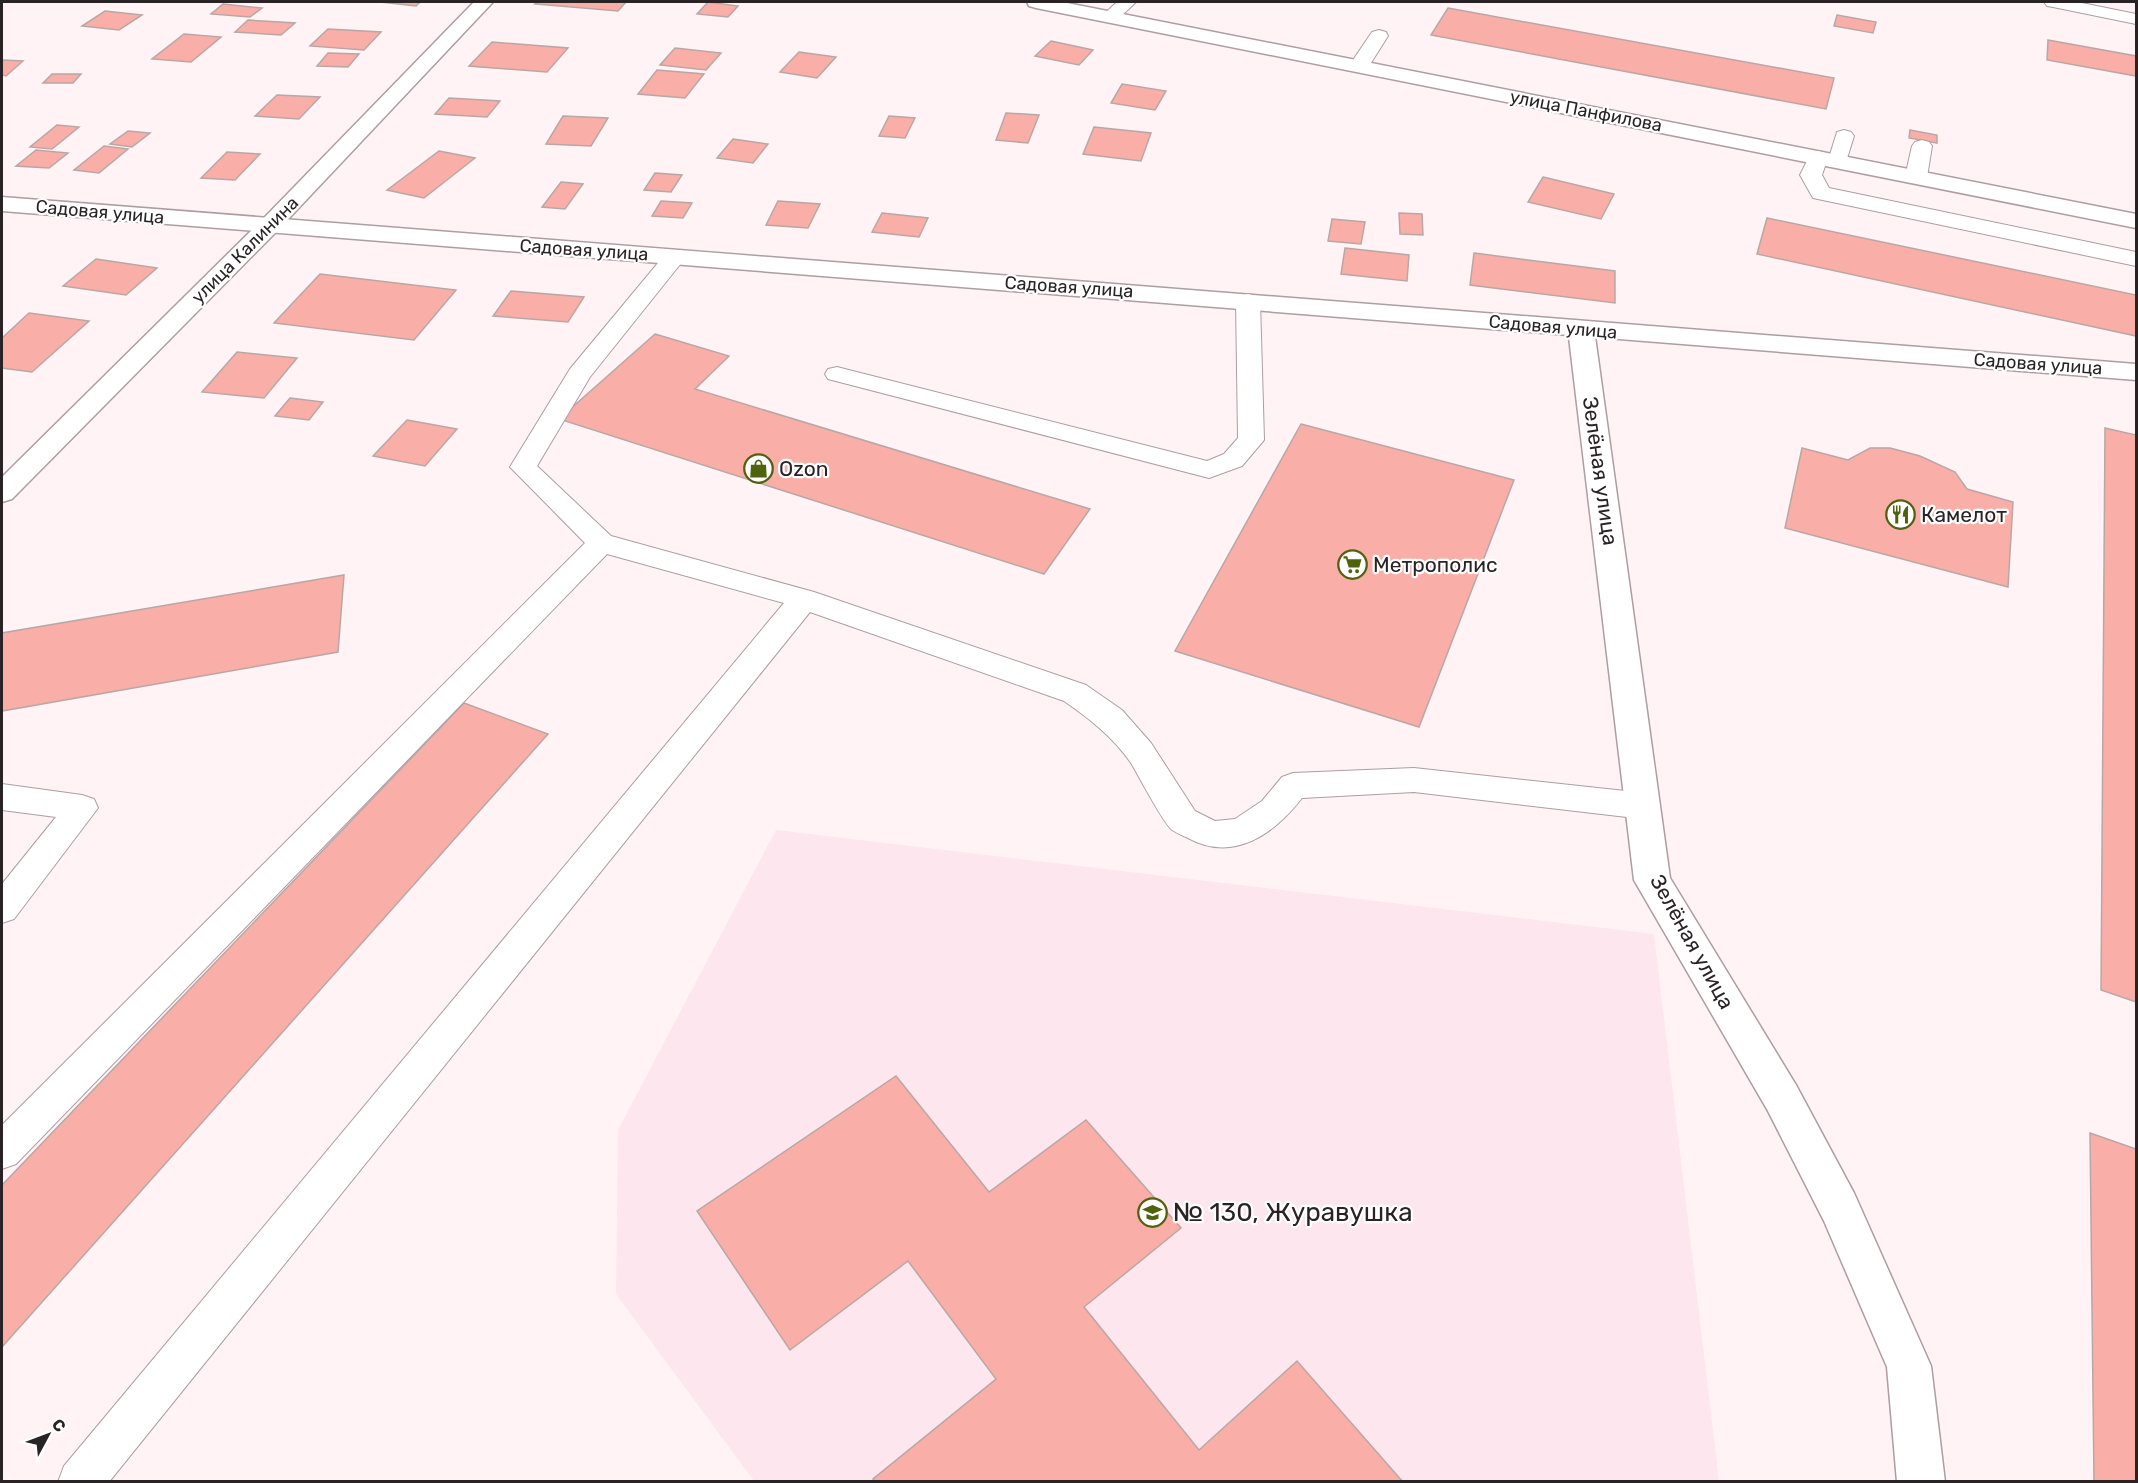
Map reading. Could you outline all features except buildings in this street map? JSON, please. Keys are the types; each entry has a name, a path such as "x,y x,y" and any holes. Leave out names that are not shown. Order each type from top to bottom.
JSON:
{"street":[{"name":"улица Калинина","path":"2,494 269,226 484,2"},
{"name":"улица Панфилова","path":"1036,2 2136,221"},
{"name":"Садовая улица","path":"2,204 2136,372"},
{"name":"Зелёная улица","path":"1581,329 1652,880 1798,1127 1839,1207 1909,1366 1921,1482"}],"lane":[{"path":"1111,16 1127,2"},
{"path":"2053,2 2136,19"},
{"path":"1359,66 1379,36"},
{"path":"1844,136 1828,159 1811,175 1821,193 2136,259"},
{"path":"1916,177 1922,146"},
{"path":"675,257 579,374 523,467 601,543 804,599 1075,693 1111,718 1126,735 1140,752 1183,820 1211,835 1242,832 1274,810 1293,786 1414,780 1644,806"},
{"path":"837,374 1209,470 1233,460 1251,440 1248,301"},
{"path":"2,1151 601,543"},
{"path":"80,1482 804,599"},
{"path":"2,797 82,808 2,909"}],"shaded area":[{"name":"№ 130, Журавушка","path":"776,830 1654,934 1719,1481 754,1481 616,1294 618,1130"}],"place":[{"name":"Ozon","path":"758,469"},
{"name":"Камелот","path":"1900,515"},
{"name":"Метрополис","path":"1352,565"},
{"name":"№ 130, Журавушка","path":"1152,1212"}]}
